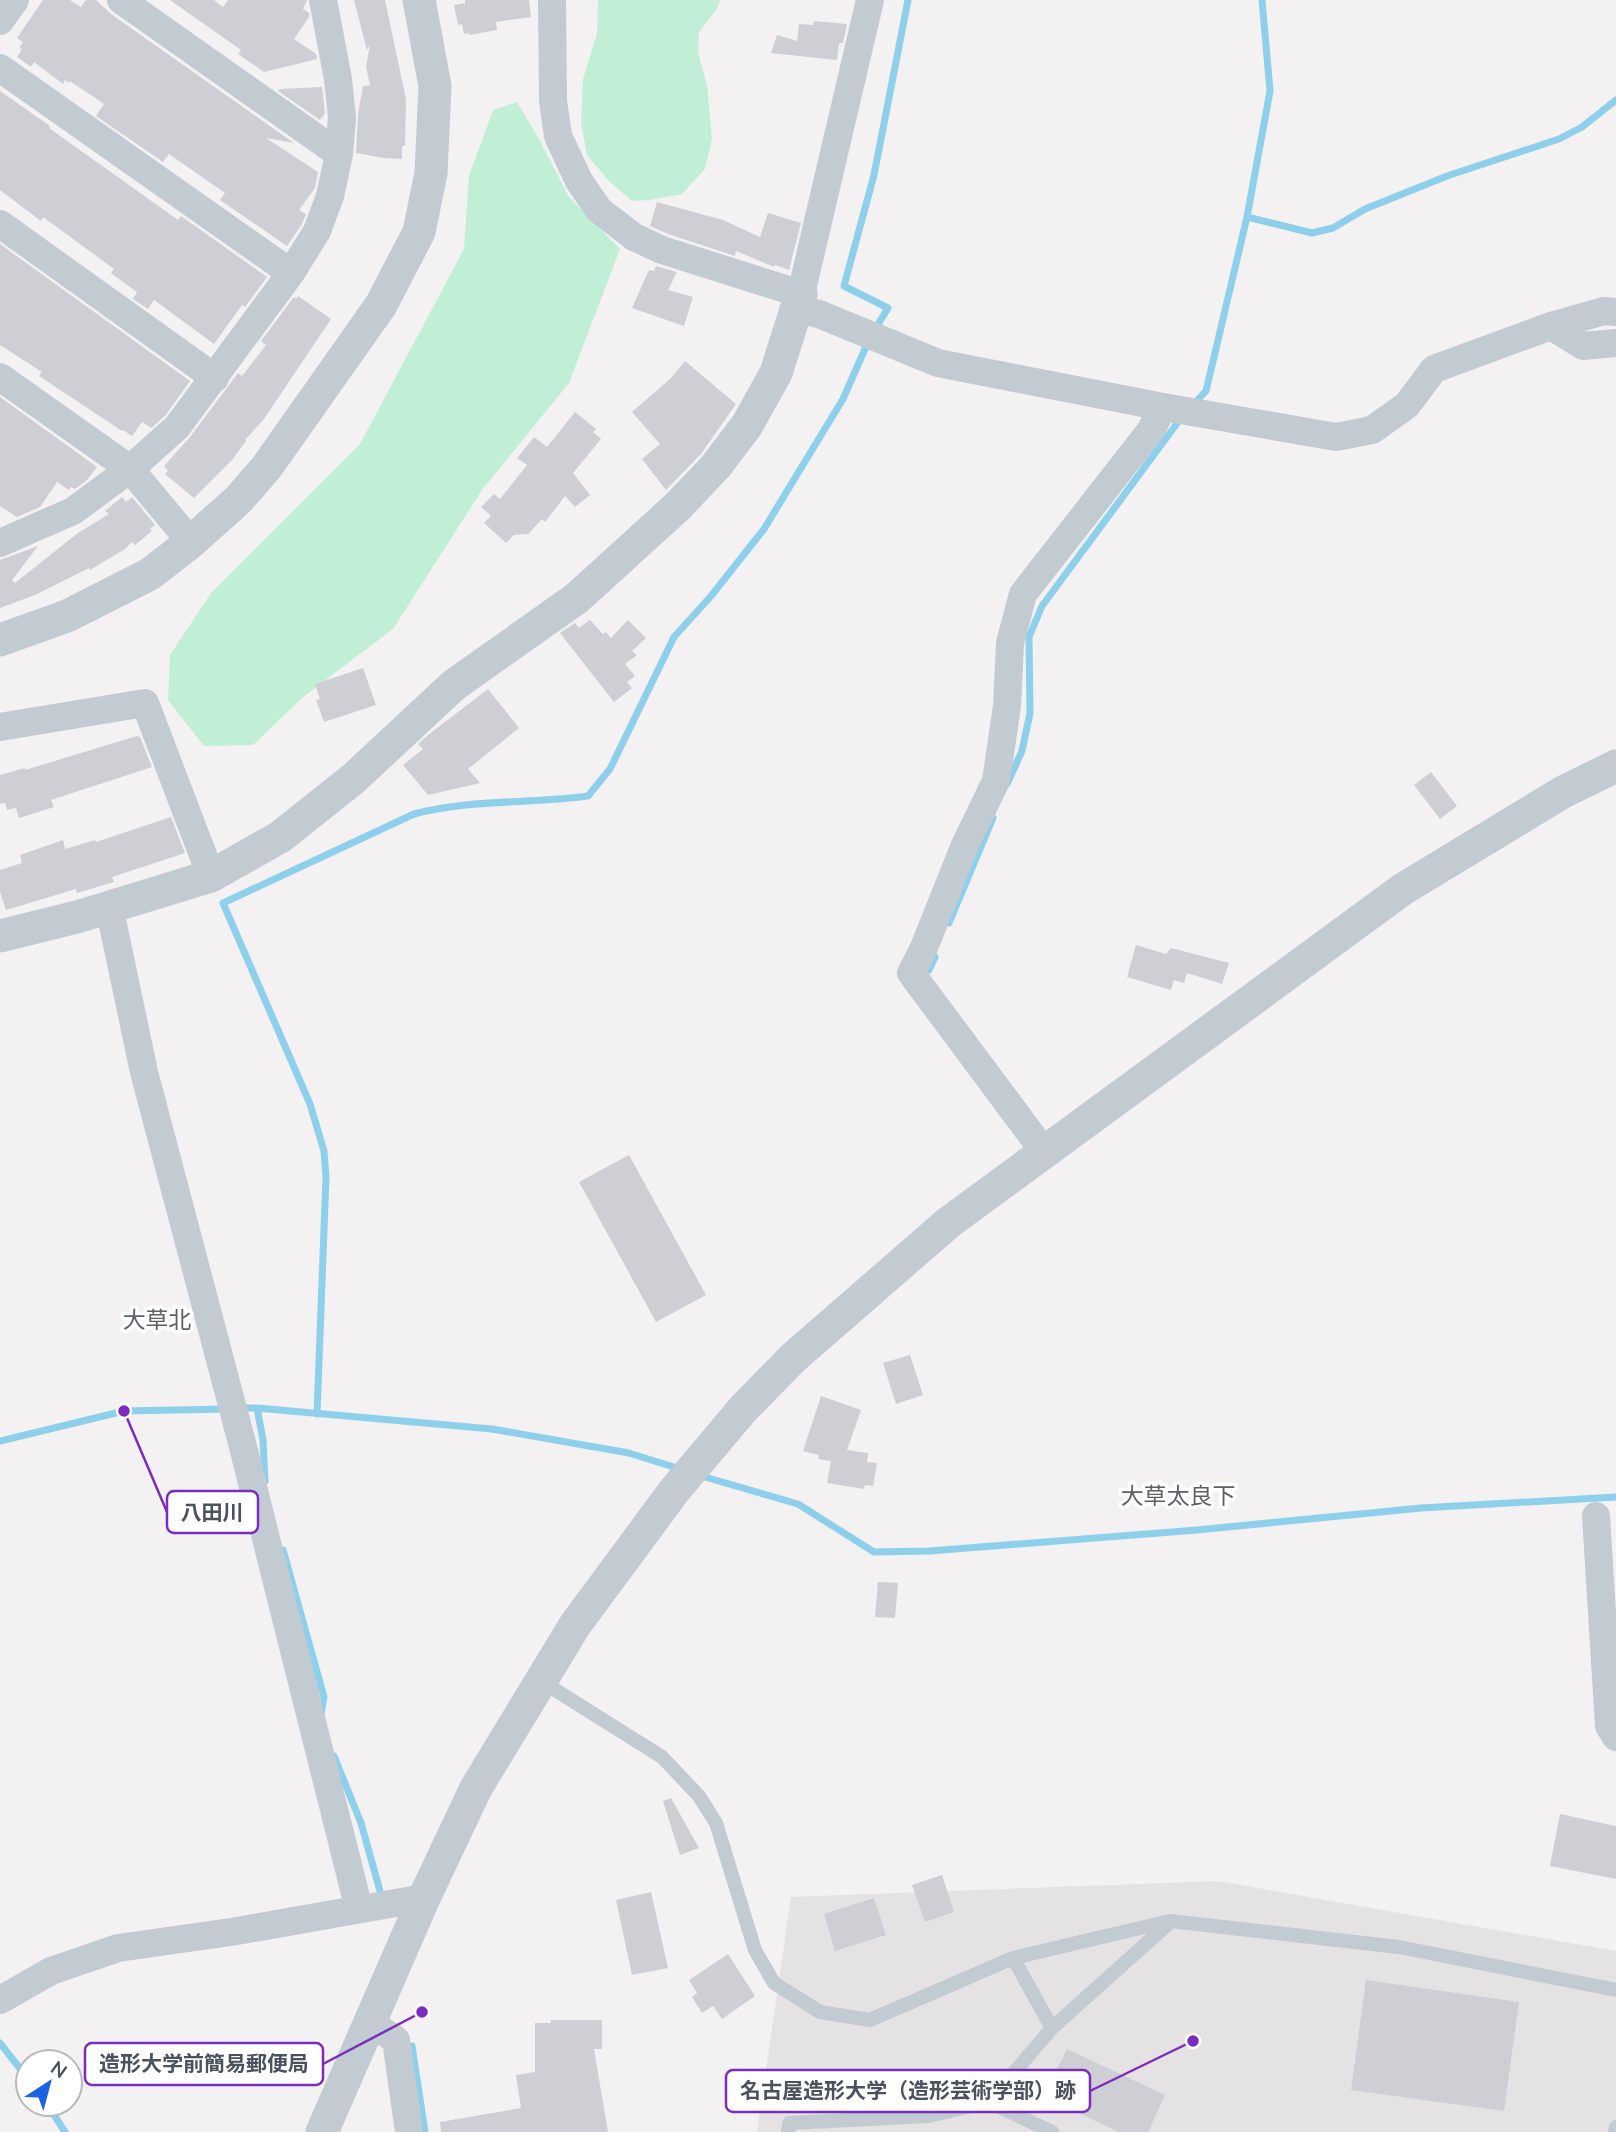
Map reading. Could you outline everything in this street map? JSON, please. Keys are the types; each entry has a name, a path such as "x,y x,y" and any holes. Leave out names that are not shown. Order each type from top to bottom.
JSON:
{"street":[{"path":"0,21 15,0"},
{"path":"121,0 339,154"},
{"path":"4,538 73,511 130,469 177,428 290,273 317,231 326,208 339,154 342,117 338,79 323,0"},
{"path":"0,640 67,616 109,597 150,574 191,542 238,500 266,467 381,304 419,232 431,173 435,86 419,0"},
{"path":"552,0 553,101 558,136 579,181 599,210 634,237 662,250 799,302 819,314 938,363 1163,407 1336,437 1372,430 1407,405 1434,369 1551,326 1604,311 1616,312"},
{"path":"0,936 77,917 211,876 280,837 353,779 454,685 577,598 678,506 716,466 747,425 776,373 799,302 870,0"},
{"path":"0,68 290,273"},
{"path":"0,224 215,378"},
{"path":"1551,326 1583,346 1616,343"},
{"path":"0,377 130,469 191,542"},
{"path":"1045,1153 911,972 923,950 965,845 996,781 1007,706 1010,643 1023,594 1151,430 1163,407"},
{"path":"0,727 145,703 211,876"},
{"path":"322,2132 424,1898 476,1788 575,1625 674,1490 743,1409 793,1358 948,1223 1403,889 1563,792 1616,766"},
{"path":"109,906 145,1072 359,1909"},
{"path":"1596,1516 1609,1726 1616,1737"},
{"path":"0,2000 51,1971 117,1948 231,1932 424,1898"},
{"path":"370,2022 396,2040 409,2132"}],"lane":[{"path":"541,1681 662,1757 699,1796 716,1823 755,1950 774,1983 821,2012 870,2020 1013,1958 1170,1921 1399,1947 1616,1990"},
{"path":"788,2132 789,2123 929,2116 989,2102 1052,2028 1170,1921"},
{"path":"1013,1958 1052,2028"},
{"path":"989,2102 1052,2132"}],"shaded area":[{"path":"1218,1881 1616,1951 1616,2132 757,2132 791,1897"}],"green space":[{"path":"598,0 720,0 717,9 699,32 698,52 707,85 712,139 705,169 682,194 632,201 608,180 587,155 581,123 583,79 597,34"},
{"path":"517,102 569,197 620,249 569,383 482,490 393,629 303,697 253,745 204,746 168,700 170,655 211,593 360,444 464,249 469,176 493,110"}],"building":[{"path":"43,0 70,0 81,7 86,0 96,0 111,14 294,143 266,138 318,172 315,188 299,210 306,214 302,224 287,246 220,200 225,193 169,154 163,162 96,116 104,104 70,81 69,83 65,80 63,84 34,62 31,67 17,57 23,42 17,38"},
{"path":"170,0 214,0 223,7 228,0 307,0 303,9 309,13 309,17 294,39 316,54 317,59 264,72 238,54 241,50"},
{"path":"354,0 385,0 406,99 405,146 402,146 402,159 356,153 363,86 370,85 366,67 370,45 367,50"},
{"path":"465,0 529,0 531,17 496,22 497,30 464,34 462,24 458,25 454,5 465,3"},
{"path":"814,21 847,24 843,43 839,43 837,60 771,53 777,35 797,41 799,24 813,25"},
{"path":"322,87 325,113 320,120 278,91 280,89"},
{"path":"0,91 178,220 181,216 267,277 245,307 242,305 214,344 154,300 148,309 133,299 137,292 111,273 114,269 43,217 41,221 0,190"},
{"path":"657,202 723,220 760,237 768,213 801,223 789,270 775,265 774,267 736,251 735,256 650,226"},
{"path":"0,244 190,381 165,416 151,428 142,422 132,436 39,376 42,372 0,345"},
{"path":"656,266 677,272 668,290 693,297 684,326 632,308 649,270 654,271"},
{"path":"298,296 331,319 264,419 232,460 194,498 165,474 168,471 164,466 190,437 238,373 242,376 266,345 261,341 294,297 296,299"},
{"path":"685,361 736,404 701,454 666,490 642,459 660,444 632,412 670,379"},
{"path":"0,397 97,467 87,480 75,489 71,487 69,490 57,482 40,507 17,517 0,506"},
{"path":"575,412 596,429 593,432 601,439 573,473 590,495 575,507 565,496 545,522 542,519 528,534 514,535 506,543 484,523 491,516 481,507 494,494 500,499 527,465 517,458 534,437 547,447"},
{"path":"122,497 126,502 132,497 155,525 150,529 152,531 135,545 132,542 90,570 89,568 35,595 0,608 0,560 38,546 12,580 15,583 78,533 109,514 105,511"},
{"path":"590,620 603,634 606,632 611,638 628,620 646,638 632,651 637,655 625,664 635,676 627,682 632,688 614,702 560,633 575,623 579,628"},
{"path":"363,668 376,705 324,722 316,700 320,699 315,684"},
{"path":"488,689 519,728 468,769 480,783 428,795 403,765 423,749 418,744 428,735"},
{"path":"140,737 152,767 51,800 54,807 19,818 16,808 7,810 5,803 0,804 0,775"},
{"path":"1431,772 1457,806 1440,819 1414,785"},
{"path":"171,817 185,853 112,877 114,882 77,893 76,889 6,910 0,892 0,870 22,863 20,855 63,840 65,849 95,840 96,842"},
{"path":"1136,945 1166,954 1171,948 1229,963 1222,984 1187,973 1184,983 1174,980 1171,990 1127,977"},
{"path":"629,1155 706,1295 656,1322 579,1182"},
{"path":"910,1355 923,1395 896,1404 883,1363"},
{"path":"821,1396 861,1410 847,1450 868,1453 867,1462 877,1463 873,1486 865,1485 864,1489 827,1483 831,1461 818,1459 819,1455 803,1451"},
{"path":"878,1582 898,1583 895,1618 875,1617"},
{"path":"671,1798 699,1848 680,1855 663,1801"},
{"path":"1560,1814 1616,1826 1616,1879 1550,1866"},
{"path":"942,1875 954,1912 925,1922 912,1885"},
{"path":"651,1892 668,1968 632,1975 616,1900"},
{"path":"874,1898 886,1935 835,1951 824,1914"},
{"path":"728,1954 755,1996 722,2019 713,2006 702,2013 692,1997 697,1993 689,1980"},
{"path":"1366,1980 1519,2002 1504,2111 1351,2090"},
{"path":"551,2020 602,2020 602,2049 594,2049 608,2132 441,2132 440,2122 521,2108 516,2075 535,2072 535,2023 551,2023"},
{"path":"1067,2049 1165,2095 1148,2132 1119,2132 1044,2097"}],"waterway":[{"path":"874,331 888,308 844,286 874,175 908,0"},
{"path":"1247,217 1270,91 1262,0"},
{"path":"1194,404 1206,391 1247,217 1312,233 1333,228 1365,209 1447,176 1559,139 1582,127 1616,100"},
{"path":"317,1414 326,1177 324,1151 310,1104 223,903 414,814 457,806 588,796 610,769 674,637 711,596 764,529 843,399 868,342"},
{"path":"1007,784 1022,751 1030,713 1029,637 1042,606 1181,418"},
{"path":"949,923 993,818"},
{"path":"929,970 935,957"},
{"path":"239,1408 492,1429 629,1453 680,1469"},
{"path":"257,1408 263,1440 265,1481"},
{"path":"0,1441 124,1411 227,1409"},
{"path":"698,1475 798,1504 874,1552 930,1551 1197,1530 1421,1508 1616,1497"},
{"path":"283,1550 324,1697 321,1715"},
{"path":"334,1756 361,1823 380,1891"},
{"path":"0,2043 14,2061"},
{"path":"412,2046 425,2132"},
{"path":"56,2118 65,2132"}],"place":[{"name":"八田川","path":"124,1411"},
{"name":"造形大学前簡易郵便局","path":"422,2012"},
{"name":"名古屋造形大学（造形芸術学部）跡","path":"1193,2041"}],"district":[{"name":"大草北","path":"157,1320"},
{"name":"大草太良下","path":"1178,1496"}]}
